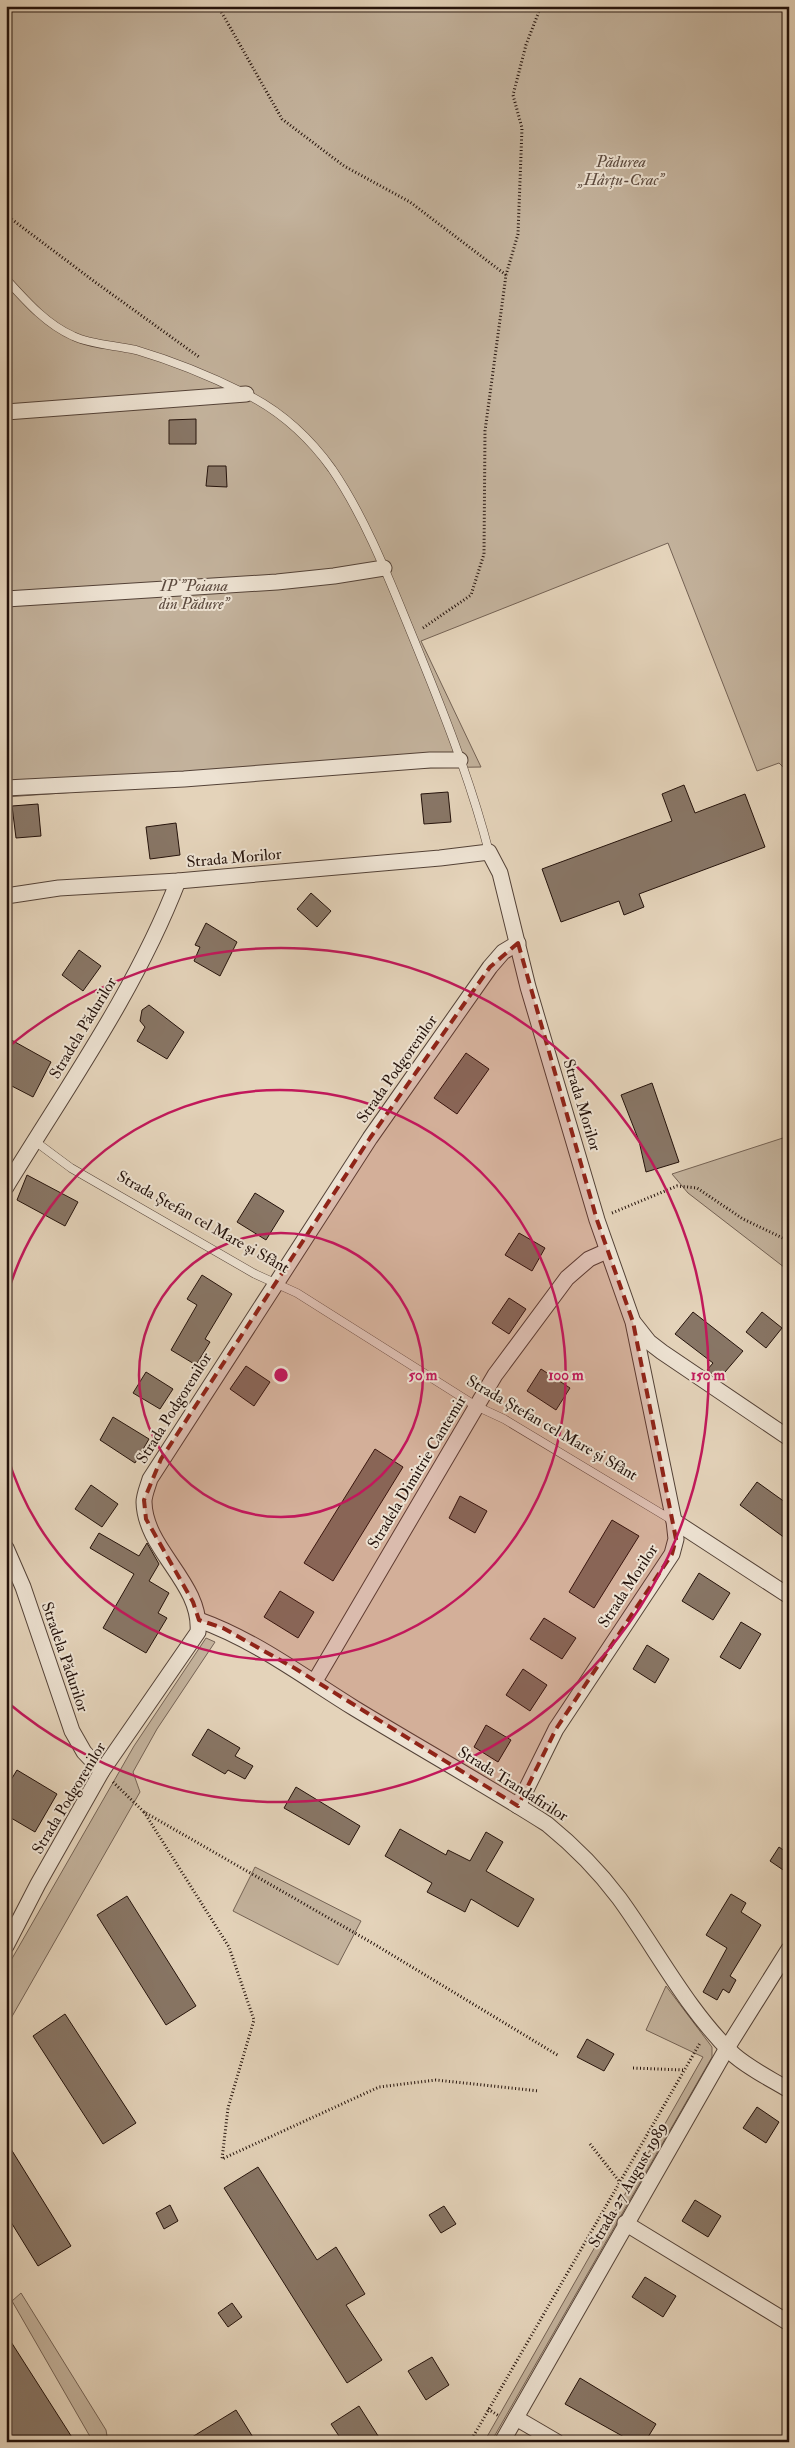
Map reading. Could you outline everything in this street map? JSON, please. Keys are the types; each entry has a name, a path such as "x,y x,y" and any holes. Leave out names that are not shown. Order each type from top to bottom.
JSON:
{"street":[{"path":"6,412 246,394"},
{"path":"6,600 277,582 384,568"},
{"path":"6,788 184,779 430,760 460,760"},
{"name":"Strada Morilor","path":"6,896 59,888 178,881 489,852 500,873 528,987 597,1220 633,1322 674,1521 676,1539 672,1554 561,1721 518,1806"},
{"name":"Stradela Pădurilor","path":"6,1187 36,1142 134,976 168,909 178,881"},
{"name":"Strada Podgorenilor","path":"6,1946 38,1884 102,1771 198,1632 199,1620 193,1602 146,1519 144,1500 150,1480 161,1459 370,1138 474,989 504,952 518,943"},
{"name":"Stradela Dimitrie Cantemir","path":"314,1681 495,1375 567,1278 589,1259 607,1251"},
{"path":"633,1322 649,1342 668,1357 789,1438"},
{"name":"Strada Ștefan cel Mare și Sfânt","path":"674,1521 789,1596"},
{"name":"Stradela Pădurilor","path":"6,1548 23,1587 72,1730 84,1752 102,1771"},
{"name":"Strada Trandafirilor","path":"199,1620 223,1628 314,1681 353,1707 518,1806 565,1839 605,1880 709,2028 727,2048 748,2065 789,2090"},
{"name":"Strada 27 August 1989","path":"502,2442 625,2223 727,2048 789,1949"},
{"path":"625,2223 789,2323"},
{"path":"516,2418 557,2442"}],"lane":[{"path":"6,279 30,305 59,329 74,337 90,342 137,351 187,367 246,394 286,420 319,453 351,502 384,568 460,760 478,810 489,852"},
{"name":"Strada Ștefan cel Mare și Sfânt","path":"36,1142 71,1168 255,1274 297,1293 476,1406 504,1419 674,1521"}],"path":[{"path":"218,6 282,119 344,166 410,202 506,275"},
{"path":"412,636 471,595 484,554 485,432 506,275 518,234 522,128 513,95 526,45 541,6"},
{"path":"6,215 203,360"},
{"path":"597,1220 676,1186 697,1188 743,1219 789,1241"},
{"path":"102,1771 144,1812 230,1946 254,2020 228,2108 222,2159 379,2087 436,2080 539,2092"},
{"path":"144,1812 374,1944 559,2056"},
{"path":"470,2442 683,2070 709,2028"},
{"path":"633,2068 683,2070"},
{"path":"590,2144 619,2181"}],"highlighted area":[{"path":"518,943 597,1220 633,1322 676,1539 672,1554 556,1729 518,1806 296,1669 223,1628 199,1620 193,1602 146,1519 144,1500 161,1459 370,1138 490,967"}],"green space":[{"path":"6,6 789,6 789,773 779,763 757,771 668,543 421,641 481,767 416,768 6,797"},
{"path":"789,1136 789,1271 688,1193 672,1174"},
{"path":"206,1638 215,1642 157,1729 133,1772 140,1792 6,2027 6,1969 134,1746"},
{"path":"255,1867 361,1921 338,1965 233,1911"},
{"path":"666,1986 712,2047 712,2057 491,2442 484,2442 703,2057 646,2030"},
{"path":"21,2293 106,2430 108,2442 92,2440 12,2301"}],"building":[{"path":"196,419 196,444 169,444 169,420"},
{"path":"208,466 226,466 227,487 206,486"},
{"path":"684,785 695,813 745,794 765,847 639,894 644,907 624,915 619,901 561,922 542,869 672,821 662,794"},
{"path":"448,792 451,822 424,824 421,794"},
{"path":"38,804 41,836 16,838 12,806"},
{"path":"176,823 180,855 150,859 146,827"},
{"path":"311,893 331,911 317,927 297,909"},
{"path":"206,923 237,942 220,976 194,961 200,947 195,945"},
{"path":"79,950 101,966 83,991 62,975"},
{"path":"149,1005 184,1032 167,1059 137,1041 145,1027 140,1021 142,1010"},
{"path":"6,1037 51,1062 33,1097 6,1083"},
{"path":"466,1053 489,1069 457,1114 434,1098"},
{"path":"652,1083 679,1162 646,1172 639,1141 621,1095"},
{"path":"27,1175 78,1202 65,1226 17,1200"},
{"path":"255,1193 284,1211 266,1240 237,1222"},
{"path":"519,1233 545,1248 532,1271 505,1255"},
{"path":"202,1275 232,1294 205,1339 210,1342 196,1365 171,1350 197,1305 187,1299"},
{"path":"509,1298 526,1309 509,1334 492,1323"},
{"path":"693,1312 743,1351 719,1379 707,1370 713,1363 675,1334"},
{"path":"762,1312 782,1328 766,1348 746,1332"},
{"path":"246,1366 270,1382 254,1406 230,1389"},
{"path":"541,1369 570,1388 556,1410 527,1391"},
{"path":"146,1372 173,1389 160,1409 133,1393"},
{"path":"113,1417 149,1439 135,1463 100,1440"},
{"path":"375,1449 403,1467 333,1581 304,1563"},
{"path":"757,1482 789,1505 789,1541 740,1505"},
{"path":"91,1485 118,1504 102,1527 75,1509"},
{"path":"460,1496 487,1511 475,1533 449,1518"},
{"path":"612,1520 639,1536 594,1608 569,1592"},
{"path":"99,1533 139,1556 147,1543 159,1564 149,1581 169,1593 158,1613 167,1618 146,1653 103,1628 134,1574 90,1548"},
{"path":"699,1573 730,1593 713,1620 682,1601"},
{"path":"280,1591 314,1612 298,1638 264,1617"},
{"path":"544,1618 576,1638 562,1659 530,1639"},
{"path":"741,1622 761,1634 740,1669 720,1657"},
{"path":"647,1645 669,1659 655,1683 633,1669"},
{"path":"523,1669 547,1685 530,1711 506,1695"},
{"path":"486,1725 511,1740 498,1762 474,1747"},
{"path":"208,1729 240,1748 235,1756 253,1766 245,1779 228,1770 225,1774 192,1755"},
{"path":"17,1770 57,1794 35,1832 6,1815 6,1788"},
{"path":"296,1787 360,1826 349,1845 284,1808"},
{"path":"400,1829 446,1855 448,1850 470,1861 486,1832 503,1842 486,1871 534,1899 518,1927 471,1899 465,1912 427,1892 432,1883 385,1856"},
{"path":"779,1847 789,1854 789,1874 770,1861"},
{"path":"731,1894 746,1903 741,1912 761,1925 730,1976 736,1980 729,1993 723,1989 717,2000 703,1992 727,1948 706,1935"},
{"path":"127,1896 196,2006 166,2025 97,1915"},
{"path":"65,2014 136,2123 103,2144 33,2036"},
{"path":"587,2039 614,2054 604,2071 577,2057"},
{"path":"757,2107 779,2122 766,2143 743,2128"},
{"path":"6,2141 71,2246 38,2266 6,2214"},
{"path":"258,2167 317,2260 336,2247 365,2294 346,2305 382,2360 347,2383 224,2188"},
{"path":"695,2200 721,2216 708,2237 682,2221"},
{"path":"170,2205 178,2221 164,2229 156,2213"},
{"path":"444,2206 456,2224 441,2233 429,2215"},
{"path":"645,2277 676,2296 663,2317 632,2297"},
{"path":"232,2303 242,2317 228,2327 218,2313"},
{"path":"6,2334 75,2442 6,2442"},
{"path":"432,2357 449,2385 426,2400 408,2371"},
{"path":"580,2378 656,2424 645,2442 633,2442 565,2404"},
{"path":"359,2406 382,2442 343,2442 331,2424"},
{"path":"236,2410 256,2442 184,2442"}],"park label":[{"name":"Pădurea „Hârțu-Crac”","path":"621,171"},
{"name":"IP \"Poiana din Pădure\"","path":"194,595"}]}
